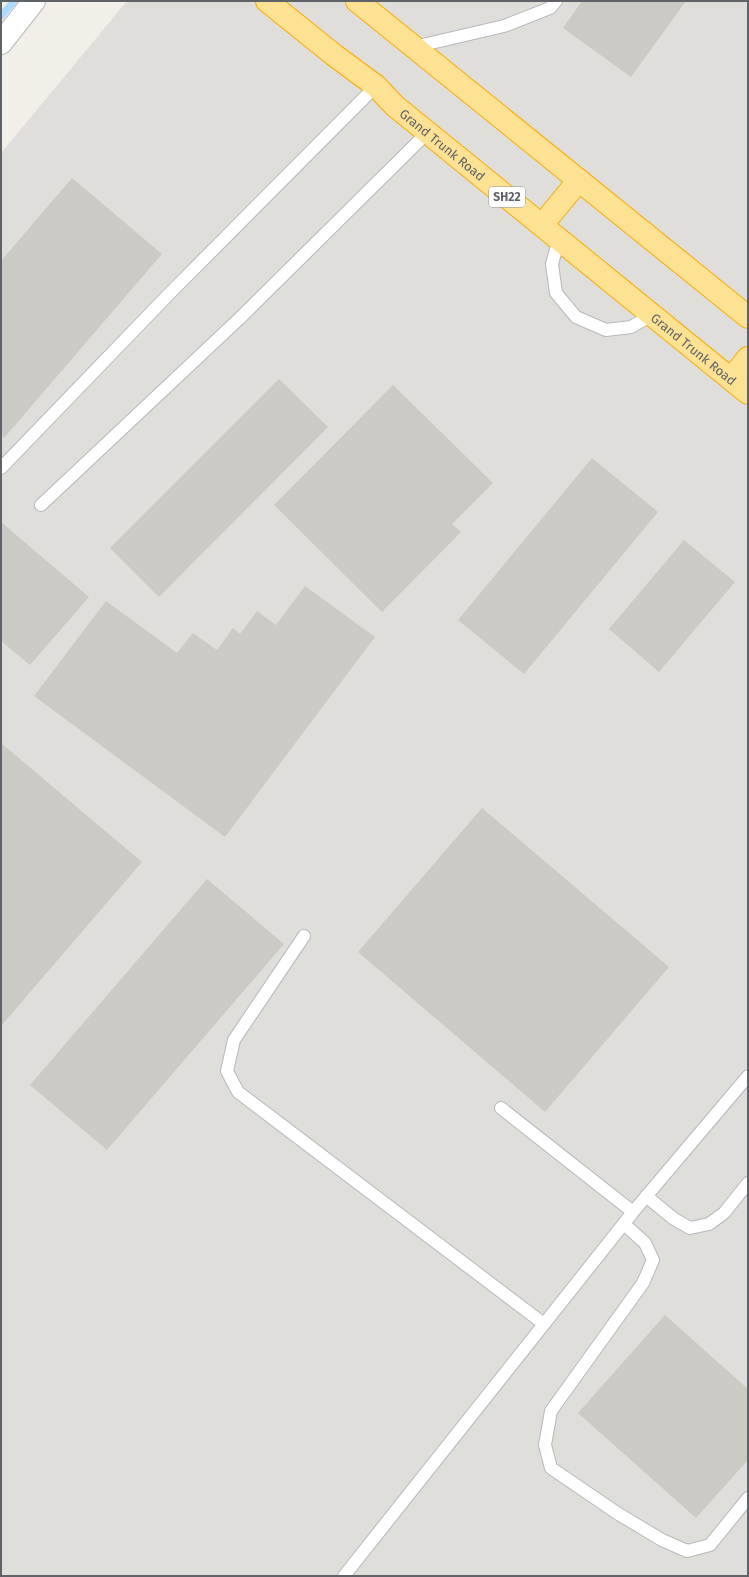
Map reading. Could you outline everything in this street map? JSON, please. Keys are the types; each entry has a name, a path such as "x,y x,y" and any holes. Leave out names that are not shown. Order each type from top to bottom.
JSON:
{"highway":[{"name":"Grand Trunk Road","path":"267,1 334,55 376,86 395,106 748,393"},
{"path":"357,1 748,317"},
{"path":"542,225 579,180"},
{"path":"731,379 748,358"}],"street":[{"path":"1,43 34,1"}],"lane":[{"path":"414,47 504,26 550,8 556,1"},
{"path":"1,468 168,294 376,86"},
{"path":"41,505 234,324 428,132"},
{"path":"559,239 552,264 556,293 576,317 606,330 631,326 652,316"},
{"path":"304,936 234,1040 227,1071 238,1092 544,1324"},
{"path":"344,1576 633,1212 748,1076"},
{"path":"501,1108 633,1212"},
{"path":"646,1196 674,1218 690,1228 709,1224 724,1213 748,1183"},
{"path":"624,1224 645,1243 654,1260 643,1283 551,1411 545,1445 551,1468 642,1529 687,1551 710,1545 748,1498"}],"shaded area":[{"path":"127,1 748,1 748,1576 1,1576 1,153"}],"building":[{"path":"582,1 686,1 631,77 563,28"},
{"path":"72,178 162,254 4,438 1,435 1,261"},
{"path":"279,379 328,427 159,597 110,548"},
{"path":"393,385 493,483 452,524 461,532 382,612 274,505"},
{"path":"592,458 658,512 524,674 458,620"},
{"path":"1,522 89,597 30,665 1,641"},
{"path":"684,540 735,582 659,672 609,629"},
{"path":"305,586 375,637 225,837 34,696 106,601 177,653 193,633 217,650 233,628 240,634 257,611 276,625"},
{"path":"1,743 142,862 1,1026"},
{"path":"482,808 669,967 545,1112 358,952"},
{"path":"207,879 284,944 107,1150 30,1085"},
{"path":"665,1315 748,1389 748,1460 696,1518 578,1413"}],"waterway":[{"path":"1,16 14,1"}]}
